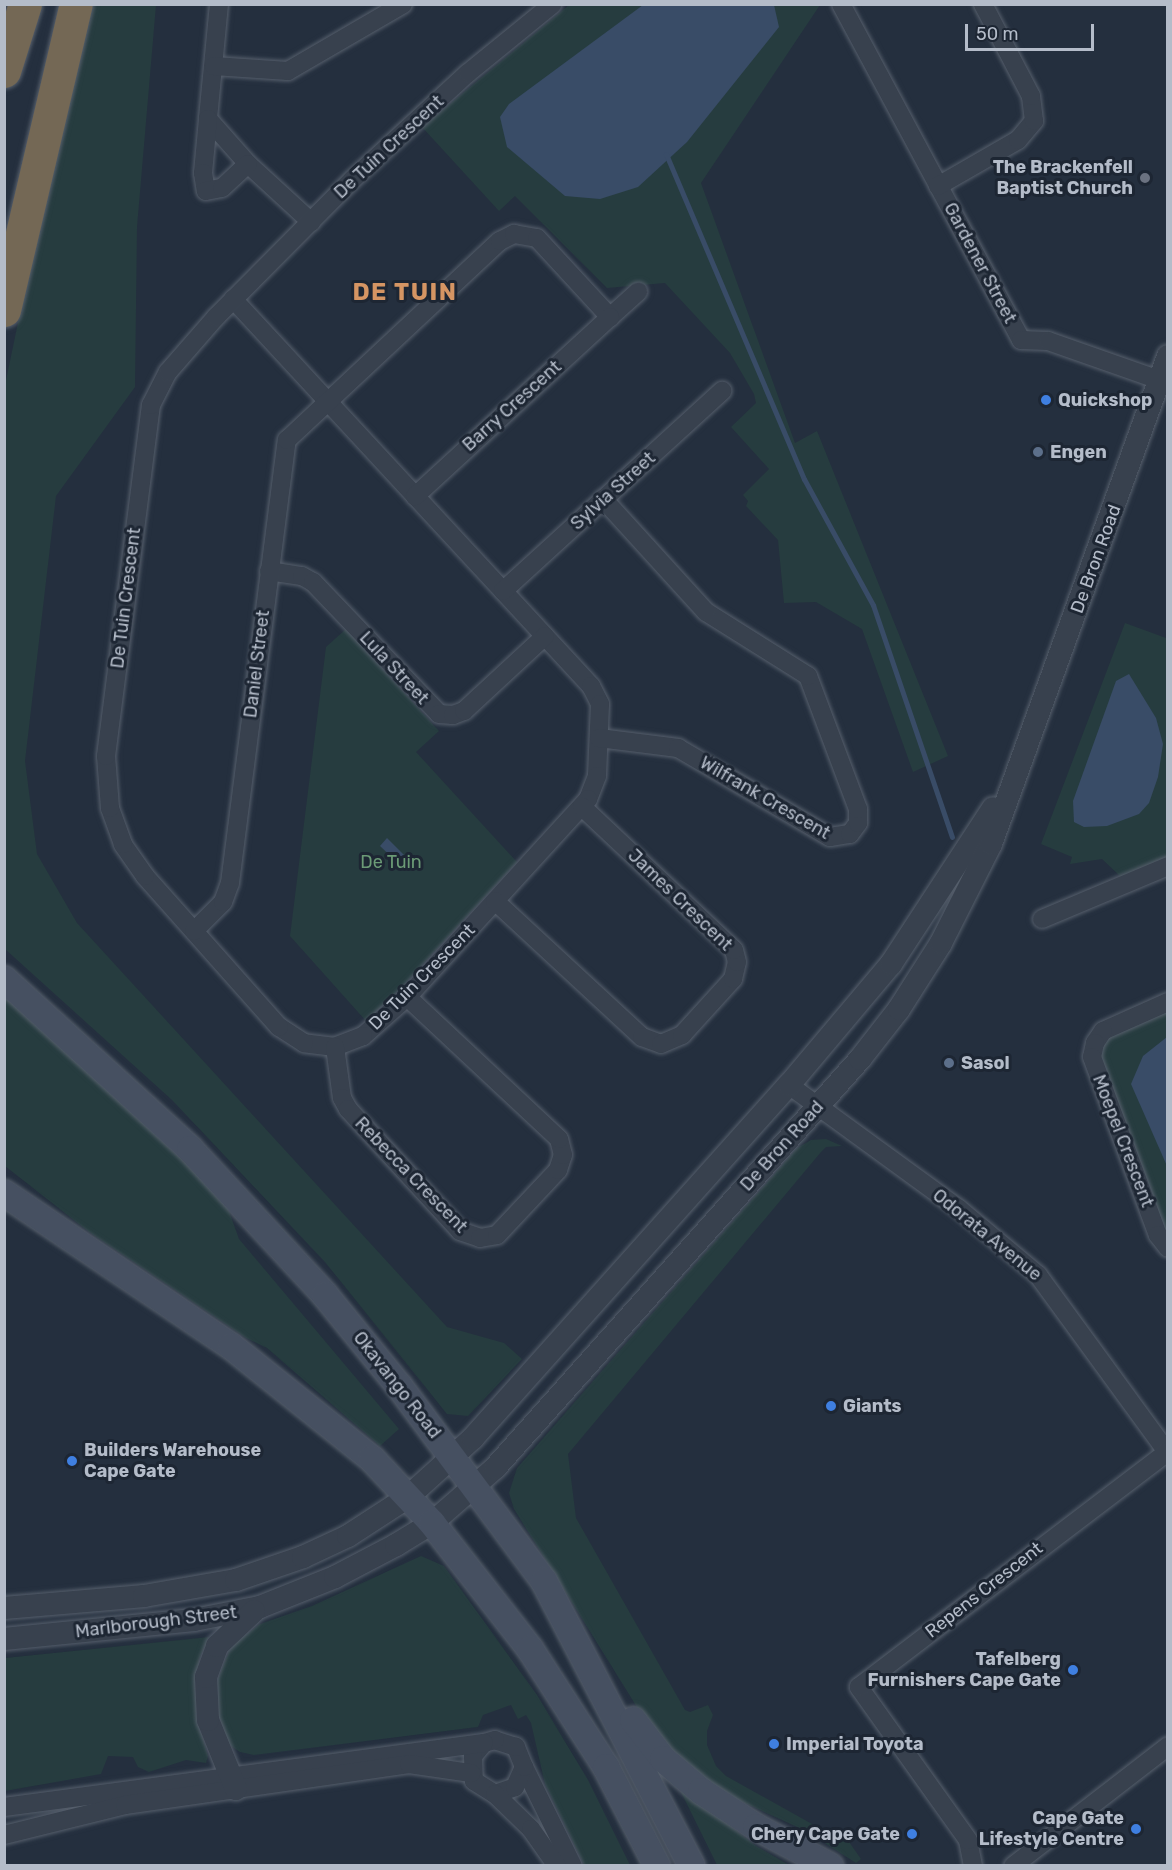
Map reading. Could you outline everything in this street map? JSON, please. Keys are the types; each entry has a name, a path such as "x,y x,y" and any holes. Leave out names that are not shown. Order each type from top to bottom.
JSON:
{"highway":[{"path":"4,72 25,4"},
{"path":"4,309 76,4"}],"main road":[{"name":"Okavango Road","path":"4,979 134,1095 243,1204 325,1295 477,1486 544,1581 692,1866"},
{"path":"4,1194 231,1346 337,1427 408,1497 432,1523 530,1648 581,1724 657,1866"},
{"path":"544,1581 642,1733 663,1759 736,1815 821,1863"}],"street":[{"path":"219,4 203,173 206,191 222,188 248,164"},
{"path":"214,66 288,71 403,4"},
{"name":"De Tuin Crescent","path":"233,299 595,691 601,711 595,783 582,807 407,997 363,1036 335,1047 314,1046 287,1033 145,876 123,844 110,808 106,756 151,405 168,372 233,299 310,222 432,105 553,4"},
{"name":"Gardener Street","path":"841,4 1021,340 1048,341 1163,382"},
{"name":"Gardener Street","path":"938,186 1018,140 1034,121 1031,96 983,4"},
{"path":"208,119 248,164 310,222"},
{"path":"327,401 507,237 523,234 543,243 610,317"},
{"name":"Barry Crescent","path":"415,496 638,292"},
{"name":"De Bron Road","path":"432,1523 477,1486 819,1106 898,1009 941,943 991,844 1163,382 1167,356"},
{"name":"Sylvia Street","path":"503,591 722,391"},
{"name":"Daniel Street","path":"194,931 223,902 230,883 286,445 293,432 327,401"},
{"name":"Wilfrank Crescent","path":"599,738 678,748 830,837 844,837 858,823 858,809 808,676 706,612 603,499"},
{"name":"Lula Street","path":"269,571 302,576 314,582 439,714 453,715 464,711 545,636"},
{"name":"De Bron Road","path":"408,1497 455,1458 789,1084 891,964 1022,761"},
{"name":"James Crescent","path":"495,901 642,1037 661,1044 682,1035 733,979 737,962 734,950 582,807"},
{"path":"1042,919 1167,866"},
{"name":"Rebecca Crescent","path":"335,1047 342,1098 348,1109 460,1231 480,1238 497,1235 558,1170 563,1155 559,1139 407,997"},
{"name":"Moepel Crescent","path":"1167,1002 1102,1031 1095,1043 1092,1057 1158,1235 1167,1248"},
{"name":"Odorata Avenue","path":"789,1084 959,1209 1038,1275 1167,1453"},
{"name":"Repens Crescent","path":"973,1866 968,1840 859,1687 1167,1453"},
{"name":"Marlborough Street","path":"4,1608 144,1596 236,1580 303,1557 348,1536 408,1497"},
{"name":"Marlborough Street","path":"4,1639 194,1620 260,1607 366,1562 432,1523"},
{"path":"235,1782 208,1720 206,1677 217,1646 260,1607"},
{"path":"4,1835 125,1805 235,1782 495,1740 516,1748 573,1866"},
{"path":"484,1743 473,1756 471,1773 479,1788 495,1794 540,1839 558,1866"},
{"path":"1012,1866 1167,1746"},
{"path":"4,1807 409,1764 471,1773"},
{"path":"495,1794 515,1787 524,1767"}],"green space":[{"path":"92,5 156,5 137,227 135,387 56,496 25,761 37,854 77,923 447,1327 504,1343 522,1359 468,1416 447,1414 325,1262 172,1100 5,949 4,390 42,207"},
{"path":"569,5 820,5 701,183 795,443 817,431 948,756 913,772 862,629 816,602 784,603 778,540 746,506 748,501 743,495 769,469 731,427 756,403 754,394 730,353 665,283 607,288 515,196 499,211 422,127"},
{"path":"1125,623 1166,638 1167,859 1121,877 1102,859 1070,864 1072,857 1041,844"},
{"name":"De Tuin","path":"346,629 439,731 416,752 517,862 400,989 366,1021 290,936 326,647"},
{"path":"4,994 225,1200 239,1239 399,1429 380,1446 267,1348 246,1338 89,1232 5,1166"},
{"path":"1167,1010 1167,1237 1100,1061 1106,1038"},
{"path":"826,1139 842,1146 826,1147 821,1152 568,1454 576,1518 685,1710 690,1712 708,1705 713,1715 707,1731 707,1745 716,1766 726,1776 837,1838 847,1839 861,1859 856,1863 806,1831 727,1795 672,1752 640,1712 514,1509 509,1493 517,1468 797,1148 811,1140"},
{"path":"421,1556 444,1566 537,1695 588,1780 630,1865 584,1865 545,1784 531,1723 526,1715 518,1719 511,1705 483,1715 478,1727 254,1755 240,1752 228,1744 218,1714 217,1681 231,1646 260,1624 312,1606"},
{"path":"209,1637 200,1657 195,1683 198,1722 208,1756 206,1763 186,1760 149,1772 138,1767 133,1757 108,1756 101,1774 5,1791 5,1658"},
{"path":"678,1786 756,1846 789,1865 717,1865"}],"water":[{"path":"643,5 774,5 779,27 687,142 638,187 600,199 565,196 507,147 500,117 509,104"},
{"path":"1129,674 1156,718 1163,744 1158,777 1149,803 1139,814 1107,826 1084,827 1074,822 1073,801 1116,681"},
{"path":"387,838 404,855 399,864 380,846"},
{"path":"1167,1037 1167,1166 1131,1084 1143,1056"}],"waterway":[{"path":"666,154 804,479 873,605 952,837"}],"place":[{"name":"The Brackenfell Baptist Church","path":"1145,178"},
{"name":"Quickshop","path":"1046,400"},
{"name":"Engen","path":"1038,452"},
{"name":"Sasol","path":"949,1063"},
{"name":"Giants","path":"831,1406"},
{"name":"Builders Warehouse Cape Gate","path":"72,1461"},
{"name":"Tafelberg Furnishers Cape Gate","path":"1073,1670"},
{"name":"Imperial Toyota","path":"774,1744"},
{"name":"Cape Gate Lifestyle Centre","path":"1136,1829"},
{"name":"Chery Cape Gate","path":"912,1834"}],"district":[{"name":"DE TUIN","path":"405,293"}]}
